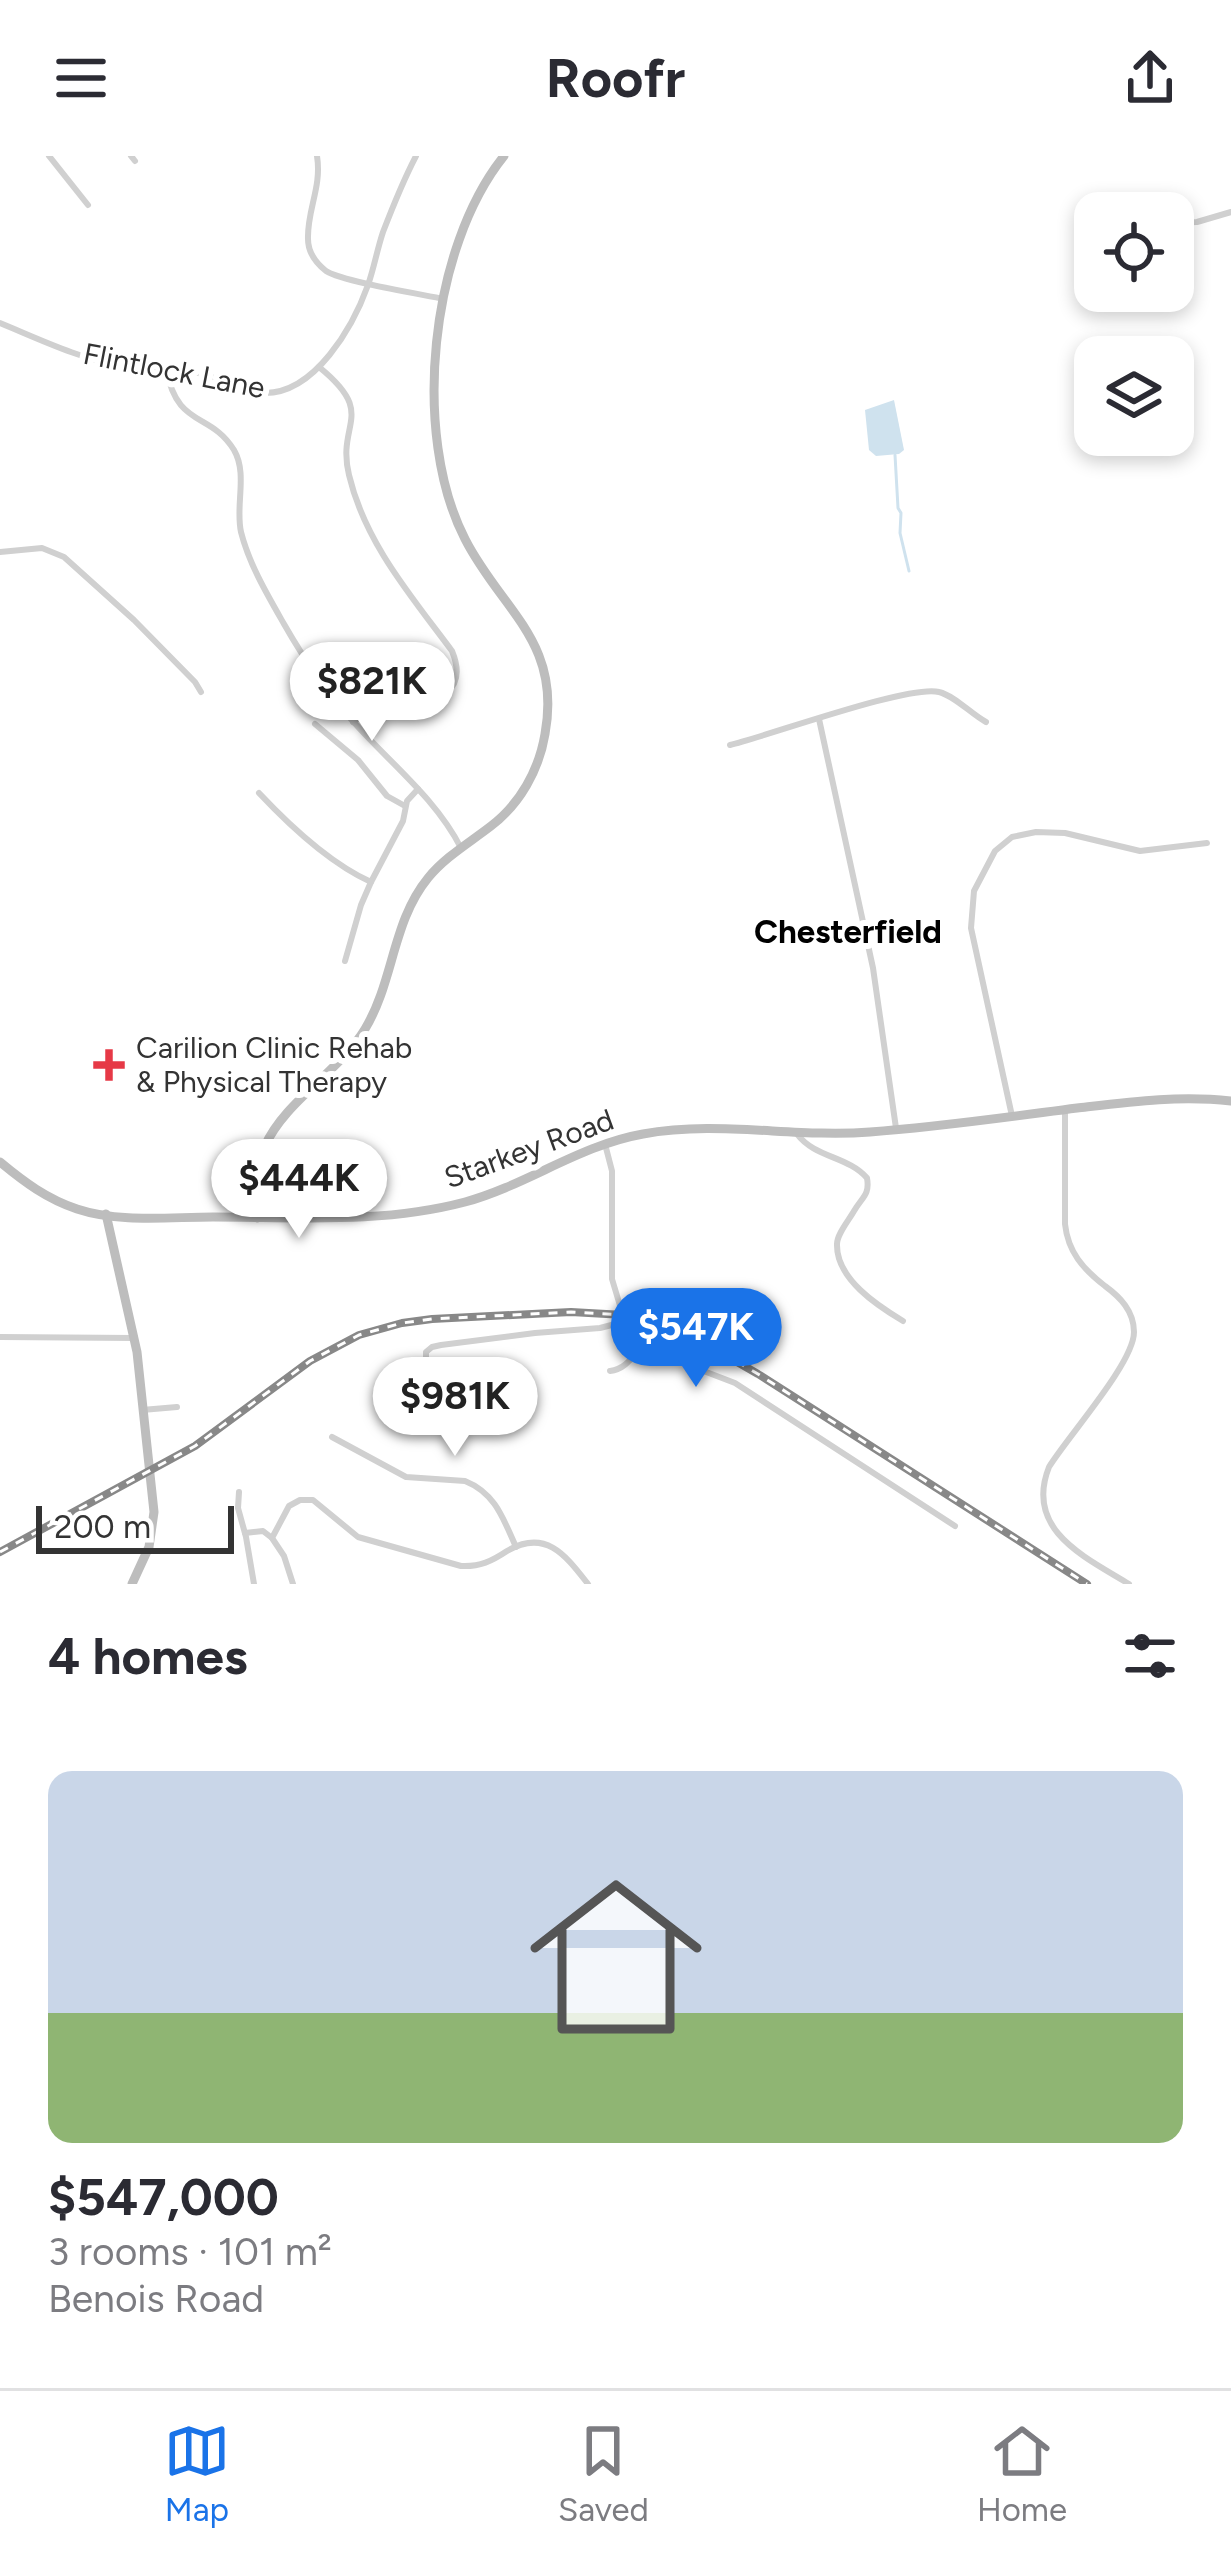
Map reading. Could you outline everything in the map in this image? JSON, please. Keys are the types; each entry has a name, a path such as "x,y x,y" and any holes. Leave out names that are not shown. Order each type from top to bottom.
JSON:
{"street":[{"path":"49,156 88,205"},
{"path":"317,156 317,192 308,234 312,254 321,267 331,274 444,299"},
{"path":"353,722 367,712 430,701 445,694 456,680 457,666 448,646 394,574 367,522 348,470 353,416 349,400 319,367 369,283 382,236 416,156"},
{"path":"257,1218 259,1165 271,1134 359,1039 382,994 410,905 430,875 504,815 530,779 545,734 548,700 533,640 458,524 437,442 434,389 444,299 465,227 503,156"},
{"path":"1194,221 1231,212"},
{"name":"Flintlock Lane","path":"0,323 99,361 206,374 251,391 297,385 319,367"},
{"path":"166,368 177,403 224,438 235,453 239,522 254,566 286,628 353,722 447,822 461,848"},
{"path":"0,552 42,548 64,557 150,636 201,692"},
{"path":"730,746 930,691 944,694 986,722"},
{"path":"819,719 873,968 896,1130"},
{"path":"315,724 358,760 387,796 405,806"},
{"path":"345,961 370,882 403,820 405,806 418,789"},
{"path":"260,793 339,864 370,882"},
{"path":"1012,1116 971,928 974,891 995,851 1012,837 1036,832 1065,833 1140,851 1207,843"},
{"name":"Starkey Road","path":"0,1162 45,1195 77,1209 106,1214 346,1219 435,1209 517,1185 604,1144 648,1132 896,1130 1173,1099 1231,1101"},
{"path":"1065,1110 1067,1240 1085,1269 1124,1303 1134,1336 1130,1351 1049,1467 1043,1502 1050,1522 1066,1543 1129,1584"},
{"path":"797,1133 813,1149 853,1165 867,1178 868,1194 840,1233 837,1248 858,1289 903,1321"},
{"path":"604,1144 612,1171 612,1279 627,1321 646,1342 667,1357 735,1383 956,1526"},
{"path":"106,1214 134,1338 154,1524 132,1584"},
{"path":"455,1369 430,1367 425,1352 441,1345 627,1321"},
{"path":"0,1337 134,1338"},
{"path":"610,1371 627,1364 646,1342"},
{"path":"142,1410 177,1407"},
{"path":"332,1437 406,1478 465,1480 482,1489 499,1509 516,1547"},
{"path":"239,1492 254,1584"},
{"path":"272,1538 289,1506 308,1499 320,1503 358,1537 461,1566 478,1566 533,1543 555,1548 588,1584"},
{"path":"245,1534 263,1531 272,1538 293,1584"}],"water":[{"path":"894,400 904,450 876,456 869,450 865,410"}],"waterway":[{"path":"895,455 900,533 909,571"}],"railway":[{"path":"0,1552 195,1446 310,1361 359,1335 432,1319 571,1312 624,1315 699,1340 1087,1584"}],"place":[{"name":"Carilion Clinic Rehab & Physical Therapy","path":"109,1065"}],"district":[{"name":"Chesterfield","path":"848,931"}]}
